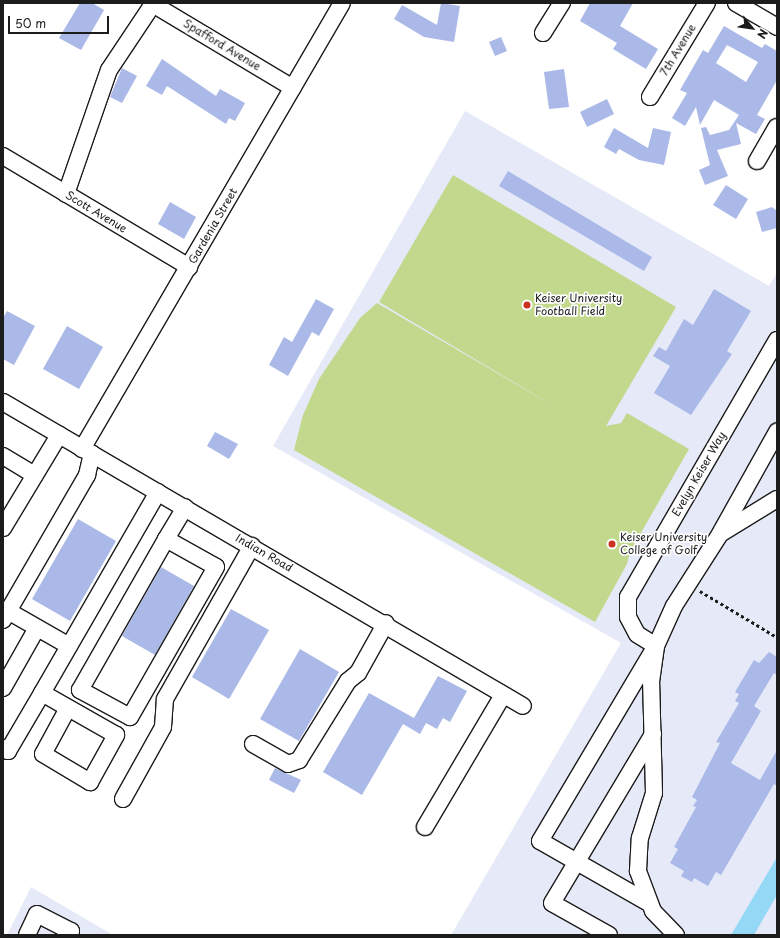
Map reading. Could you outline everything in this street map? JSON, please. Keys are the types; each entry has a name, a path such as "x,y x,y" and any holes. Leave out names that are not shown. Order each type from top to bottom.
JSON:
{"street":[{"name":"Spafford Avenue","path":"152,3 293,88"},
{"path":"66,194 109,70 152,3"},
{"name":"Gardenia Street","path":"6,616 87,475 87,451 189,267 342,3"},
{"path":"543,33 562,3"},
{"name":"7th Avenue","path":"650,97 707,3"},
{"path":"736,3 777,27"},
{"path":"757,161 777,126"},
{"name":"Scott Avenue","path":"3,156 189,267"},
{"name":"Evelyn Keiser Way","path":"656,646 637,634 631,623 628,597 777,340"},
{"name":"Indian Road","path":"3,402 184,508 386,623 523,706"},
{"path":"647,902 540,841 656,646 668,616 696,587 720,534 777,432"},
{"path":"3,528 59,435"},
{"path":"3,456 35,475"},
{"path":"3,748 8,750 158,492"},
{"path":"720,534 777,499"},
{"path":"166,539 216,567 130,717 80,690 166,539 184,508"},
{"path":"122,799 163,727 165,699 252,546"},
{"path":"6,616 37,628 69,646"},
{"path":"253,744 288,764 299,760 348,680 358,673 386,623"},
{"path":"3,688 37,628"},
{"path":"656,646 651,682 654,793 638,854 640,881 647,902 666,927 676,935"},
{"path":"42,693 116,735 90,782 43,754 68,708"},
{"path":"425,827 503,695"},
{"path":"609,935 552,903 653,734"},
{"path":"27,935 37,914 71,931 68,935"}],"path":[{"path":"696,587 777,637"}],"shaded area":[{"name":"Keiser University College of Golf","path":"465,111 769,286 777,273 777,935 451,935 621,643 273,446"},
{"path":"31,887 113,935 7,935"}],"green space":[{"path":"453,175 676,307 606,426 621,423 627,413 689,449 630,552 627,564 595,622 294,450 303,415 319,379 360,318 377,303 557,408 379,302"}],"water":[{"path":"777,857 777,895 754,935 731,935"}],"building":[{"path":"80,3 92,3 104,10 81,50 59,38"},
{"path":"441,3 460,6 454,42 424,37 394,19 402,5 437,25"},
{"path":"590,3 633,3 620,26 658,49 646,69 613,49 617,43 580,21"},
{"path":"724,26 762,48 765,44 777,51 777,80 757,115 765,119 756,134 736,123 741,144 717,150 728,176 705,185 699,170 710,165 701,128 706,127 710,135 729,130 739,115 714,100 700,125 696,107 685,126 672,118 687,93 680,90 703,50 708,53","holes":["727,45 758,62 746,82 716,63"]},
{"path":"501,37 507,51 495,56 489,42"},
{"path":"162,59 216,96 220,89 245,103 235,121 229,118 226,124 167,86 162,95 146,86"},
{"path":"122,68 137,76 122,103 110,97"},
{"path":"564,69 569,107 549,109 544,72"},
{"path":"607,99 614,114 587,127 580,112"},
{"path":"614,128 648,148 653,128 671,132 664,165 639,160 619,149 616,154 604,147"},
{"name":"Keiser University Football Field","path":"508,171 652,257 644,271 499,186"},
{"path":"726,185 748,199 736,219 713,205"},
{"path":"170,202 196,217 184,239 158,224"},
{"path":"772,207 777,211 777,228 762,232 756,212"},
{"path":"714,289 751,311 727,351 732,354 691,415 654,393 670,366 653,356 659,347 666,351 684,319 693,325"},
{"path":"316,299 334,309 319,336 312,332 288,376 269,365 284,337 292,342"},
{"path":"7,311 35,326 14,365 3,359 3,318"},
{"path":"67,326 103,347 79,389 43,369"},
{"path":"215,432 238,444 229,459 207,446"},
{"path":"78,519 116,541 70,621 32,599"},
{"path":"161,567 194,586 155,655 122,636"},
{"path":"231,609 269,630 229,699 192,677"},
{"path":"300,649 339,672 299,741 260,719"},
{"path":"769,652 777,657 777,675 774,673 754,706 761,711 731,763 760,780 777,750 777,786 774,784 721,875 716,872 708,886 694,878 692,882 681,876 684,871 670,863 678,849 674,847 696,807 693,806 697,800 692,797 720,743 716,742 739,703 735,701 739,694 735,692 754,660 759,663"},
{"path":"438,676 467,691 450,722 443,718 437,729 426,723 420,734 403,724 362,795 323,772 369,693 414,718"},
{"path":"275,768 301,780 294,793 269,780"}],"place":[{"name":"Keiser University Football Field","path":"527,305"},
{"name":"Keiser University College of Golf","path":"612,544"}]}
